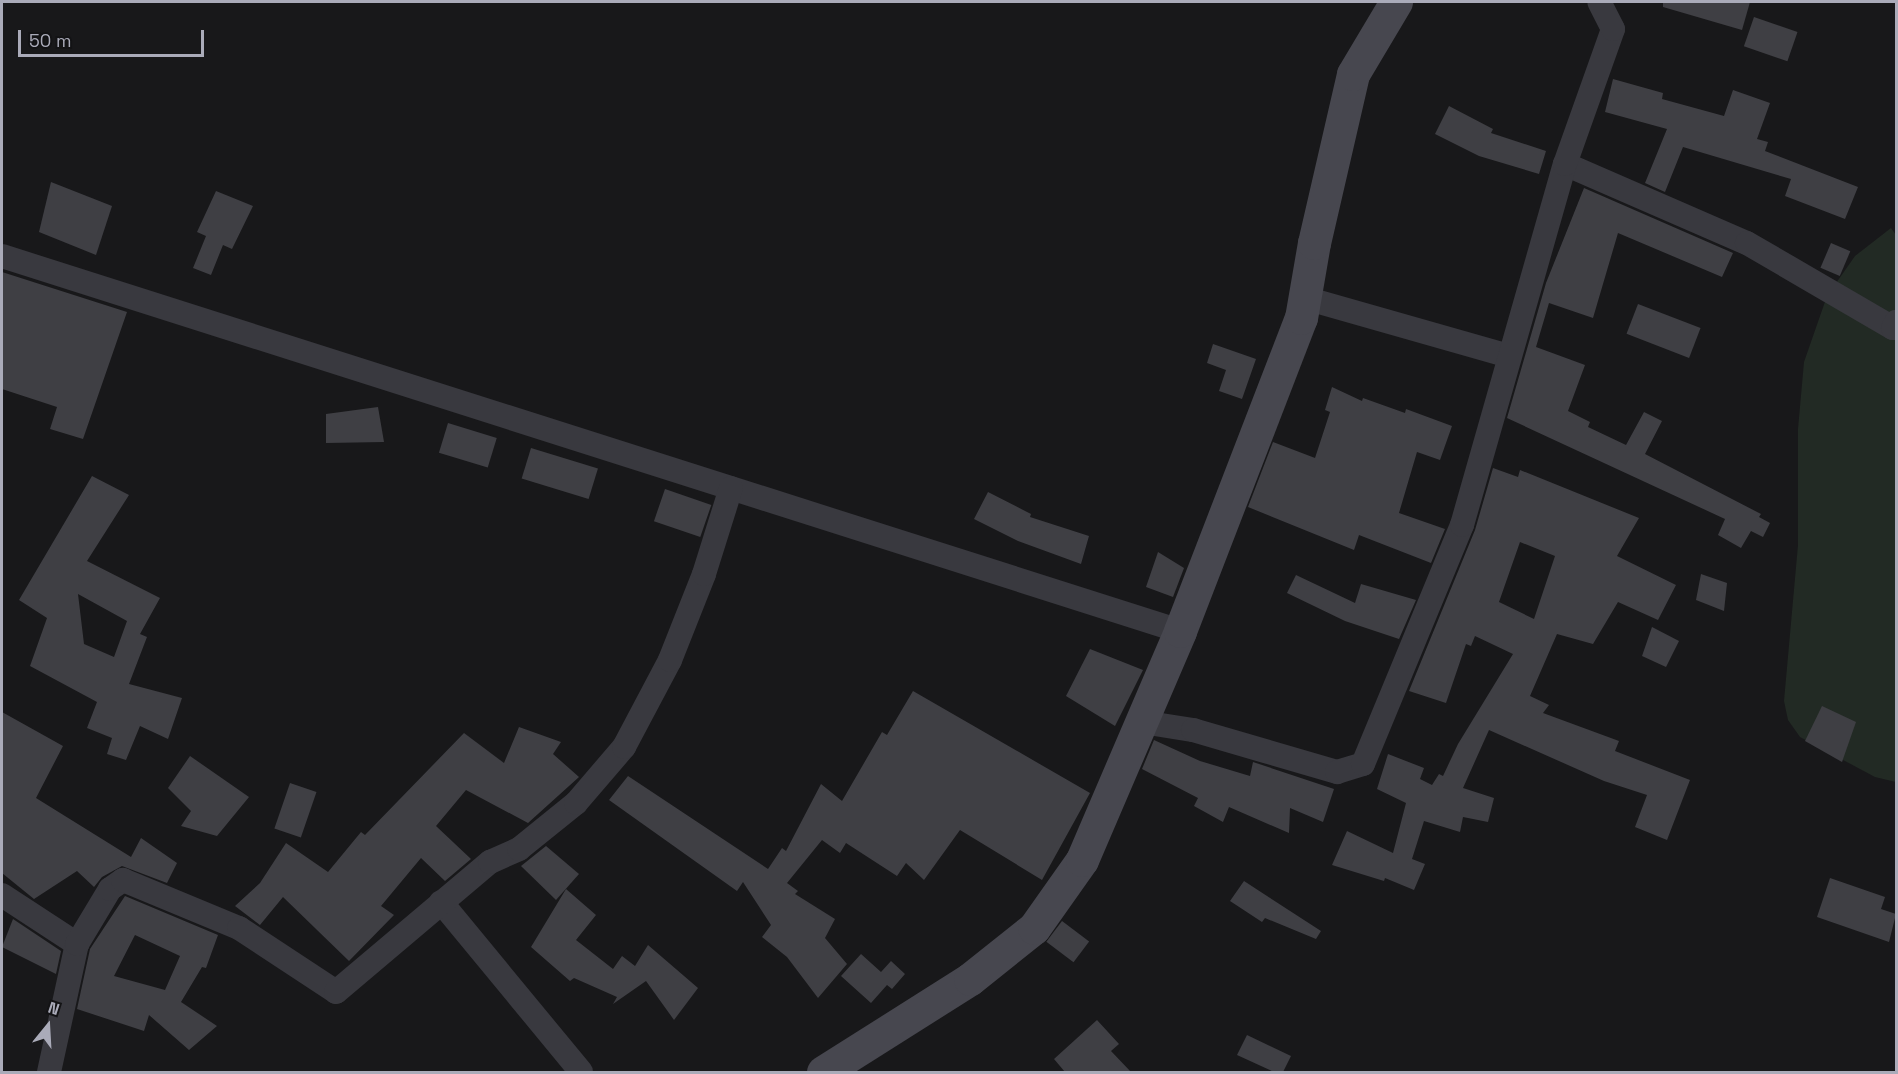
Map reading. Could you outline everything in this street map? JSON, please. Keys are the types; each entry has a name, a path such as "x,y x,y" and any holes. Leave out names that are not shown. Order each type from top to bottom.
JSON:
{"street":[{"path":"823,1072 970,979 1034,928 1082,860 1180,631 1301,318 1353,74 1396,2"},
{"path":"1142,722 1193,730 1337,772 1363,764 1462,525 1565,164 1613,29 1599,2"},
{"path":"1565,164 1748,243 1893,328 1896,322"},
{"path":"2,256 1180,631"},
{"path":"1305,298 1509,356"},
{"path":"49,1072 77,945 110,889 123,880 239,928 336,992 489,862 519,849 576,803 624,747 670,660 704,574 731,488"},
{"path":"2,895 77,945"},
{"path":"441,902 581,1072"}],"shaded area":[{"path":"1891,228 1896,235 1896,782 1875,777 1800,737 1788,720 1784,701 1798,545 1798,429 1804,362 1827,296 1855,256"}],"building":[{"path":"1663,2 1750,2 1742,30 1663,7"},
{"path":"1754,17 1797,32 1787,61 1744,46"},
{"path":"1613,79 1663,93 1662,99 1724,116 1733,90 1770,103 1757,139 1768,142 1765,151 1858,187 1845,219 1785,196 1791,179 1683,147 1665,192 1645,183 1667,129 1605,112"},
{"path":"1449,106 1493,129 1491,133 1546,151 1539,174 1479,156 1435,134"},
{"path":"51,182 112,206 96,255 39,232"},
{"path":"1584,188 1733,253 1722,277 1618,233 1593,318 1549,303 1536,347 1585,365 1568,411 1590,422 1588,427 1626,445 1644,412 1662,421 1645,454 1761,514 1759,517 1770,523 1763,537 1751,531 1741,548 1718,535 1725,519 1507,418 1546,283"},
{"path":"216,191 253,206 232,249 223,245 211,275 193,268 206,236 197,232"},
{"path":"1831,243 1850,251 1840,276 1820,268"},
{"path":"2,272 127,312 83,439 50,429 57,407 2,389"},
{"path":"1638,304 1701,328 1689,358 1627,334"},
{"path":"1213,344 1256,359 1242,399 1219,391 1226,370 1207,363"},
{"path":"1332,387 1362,401 1363,398 1405,413 1406,409 1452,426 1440,460 1417,452 1399,513 1445,529 1431,563 1359,535 1354,550 1248,507 1273,442 1315,458 1330,412 1325,410"},
{"path":"378,407 384,442 326,443 326,414"},
{"path":"448,423 497,438 488,468 439,453"},
{"path":"531,448 598,468 589,499 522,479"},
{"path":"1493,468 1518,477 1520,470 1639,518 1617,556 1676,585 1658,620 1618,602 1593,644 1557,634 1530,696 1549,705 1543,713 1619,741 1615,751 1690,780 1667,840 1635,827 1647,795 1604,781 1489,730 1463,788 1494,798 1488,822 1463,817 1460,832 1424,821 1412,859 1425,864 1414,890 1385,878 1384,881 1332,865 1347,831 1393,853 1406,803 1377,789 1388,754 1424,768 1420,779 1432,785 1439,774 1443,776 1458,744 1513,654 1475,636 1471,646 1466,644 1446,703 1409,691 1475,530","holes":["1520,542 1555,556 1534,619 1499,602"]},
{"path":"92,476 129,495 87,561 160,598 140,634 147,637 129,684 182,698 168,739 140,726 126,760 107,754 112,738 87,728 97,702 30,666 47,618 19,600","holes":["78,594 127,621 114,657 84,644"]},
{"path":"665,489 711,505 700,537 654,521"},
{"path":"988,492 1031,514 1030,517 1089,536 1081,564 1018,541 974,519"},
{"path":"1158,552 1184,568 1173,597 1146,587"},
{"path":"1701,574 1727,583 1724,611 1696,600"},
{"path":"1296,575 1355,603 1361,584 1416,600 1399,639 1345,621 1287,593"},
{"path":"1652,627 1679,641 1666,667 1642,656"},
{"path":"1090,649 1143,670 1115,726 1066,696"},
{"path":"913,691 1090,793 1042,880 960,830 924,880 906,863 897,876 846,843 840,853 822,840 787,883 798,891 795,894 835,919 825,938 847,964 818,998 787,957 762,937 771,925 743,882 737,891 609,800 628,776 768,869 782,848 786,851 821,784 842,801 882,732 887,735"},
{"path":"1822,706 1856,722 1842,762 1805,741"},
{"path":"2,712 63,746 36,798 131,857 141,838 177,863 167,883 122,866 102,877 94,887 77,871 34,899 2,873"},
{"path":"519,727 561,742 553,754 579,777 528,823 466,790 436,826 471,859 445,881 421,858 381,906 394,915 349,961 283,897 260,925 235,906 260,883 286,843 328,872 361,832 365,835 464,733 504,763"},
{"path":"1154,740 1200,761 1250,776 1253,762 1334,789 1323,822 1290,808 1289,833 1229,807 1223,822 1194,806 1198,798 1142,769"},
{"path":"190,756 249,797 217,836 181,826 191,811 168,788"},
{"path":"290,783 316,792 301,838 274,828"},
{"path":"546,846 579,874 556,900 521,866"},
{"path":"1830,878 1885,897 1881,909 1896,914 1889,942 1817,917"},
{"path":"1244,881 1321,931 1316,939 1265,918 1262,922 1230,901"},
{"path":"566,889 596,915 576,940 613,969 622,956 635,966 648,945 698,988 674,1020 646,981 613,1004 617,997 574,978 570,981 531,947"},
{"path":"125,896 218,935 206,968 202,967 181,1002 217,1026 189,1050 149,1015 144,1031 77,1009 90,949","holes":["135,935 180,956 165,990 114,976"]},
{"path":"13,919 61,951 56,974 2,947"},
{"path":"1062,921 1089,941 1074,962 1046,942"},
{"path":"861,954 881,972 891,961 905,974 892,989 887,985 871,1003 841,976"},
{"path":"1097,1020 1119,1044 1111,1051 1131,1072 1065,1072 1054,1059"},
{"path":"1247,1035 1291,1056 1283,1072 1274,1072 1237,1055"}]}
